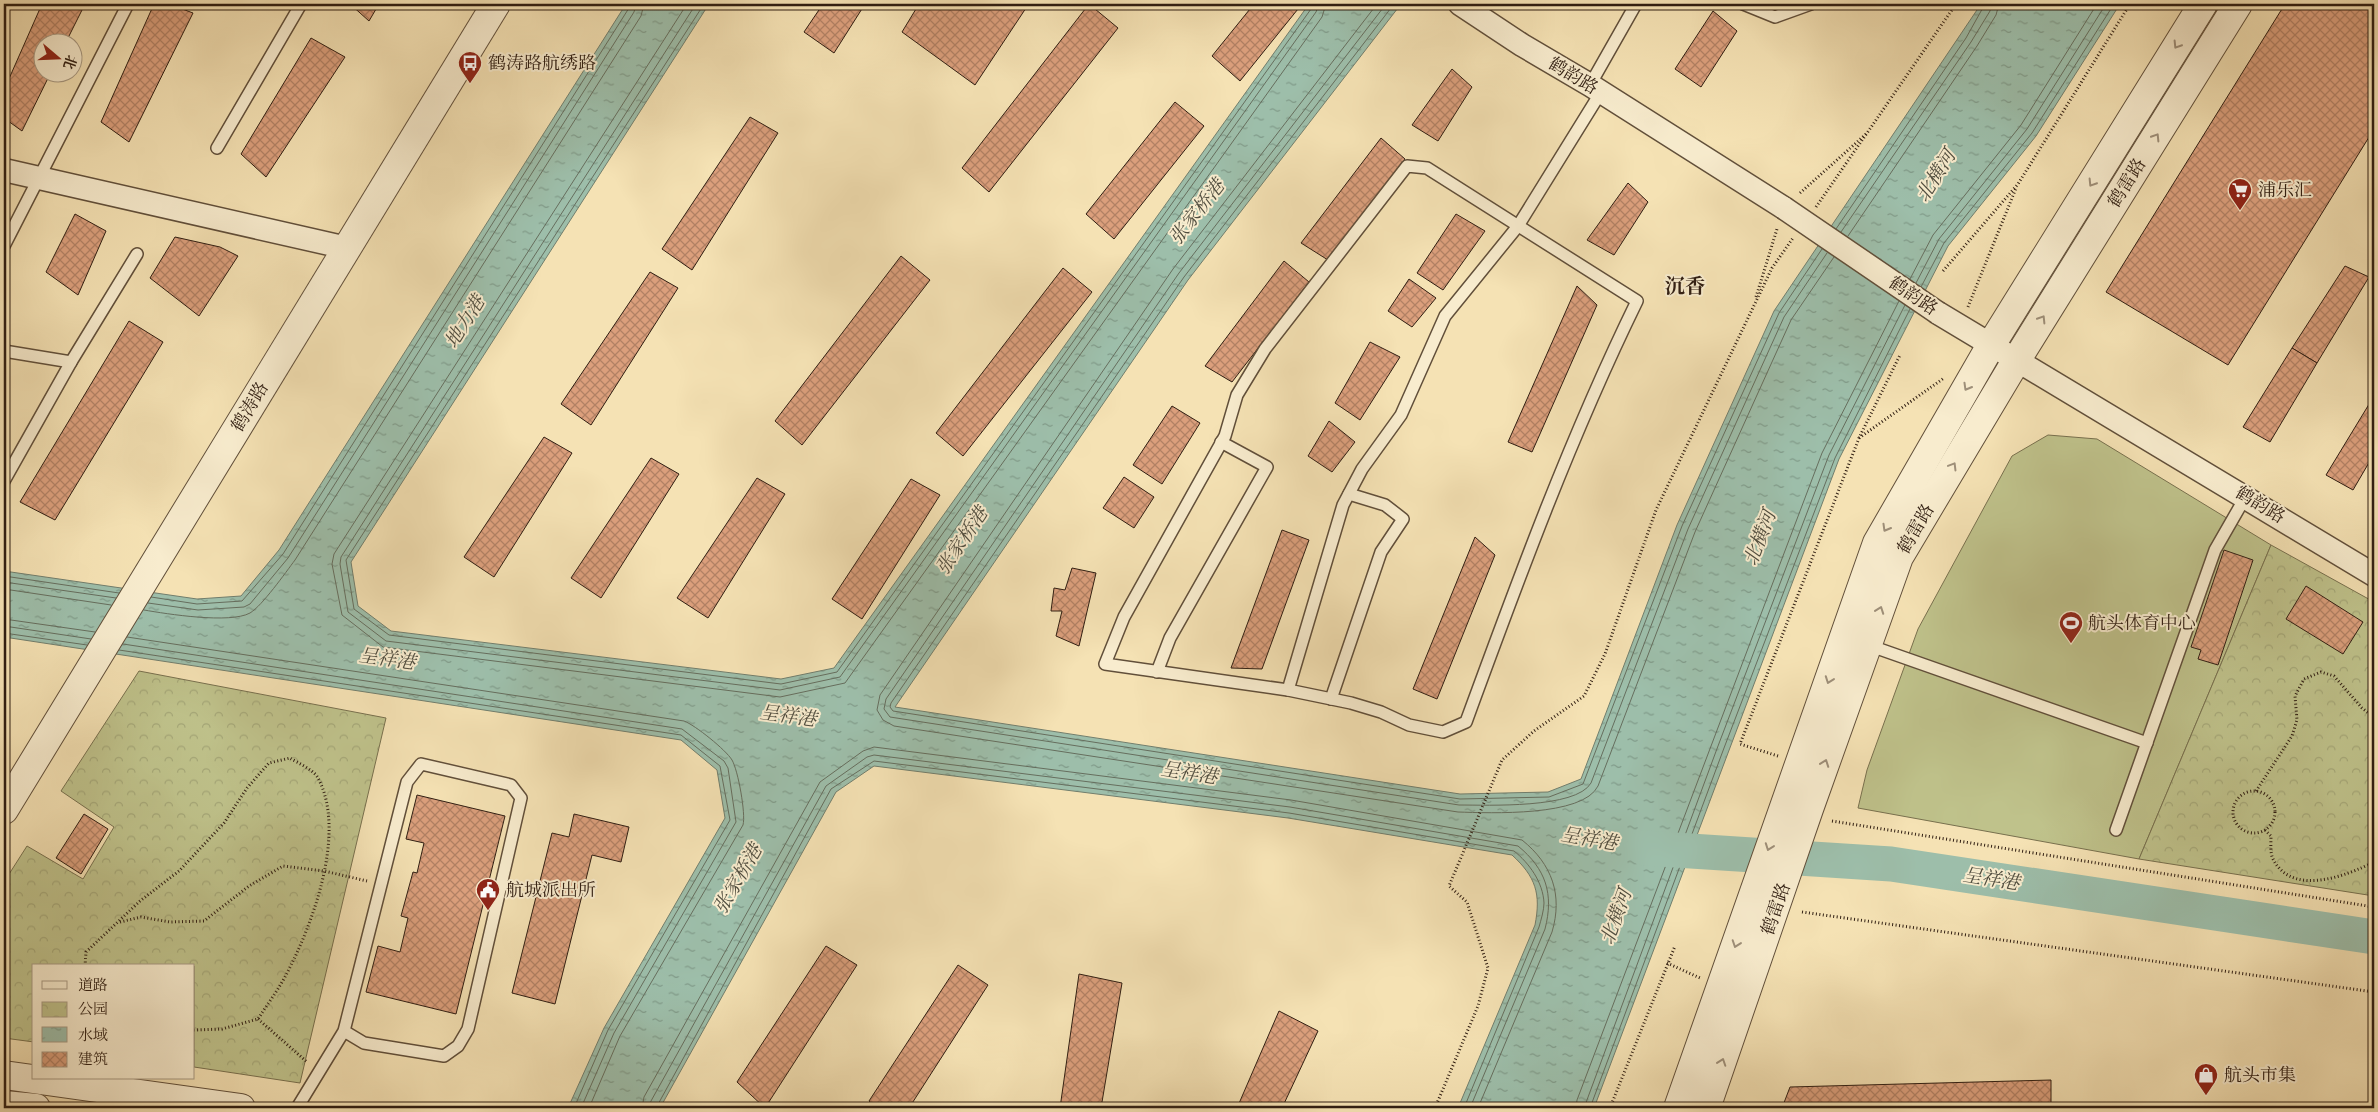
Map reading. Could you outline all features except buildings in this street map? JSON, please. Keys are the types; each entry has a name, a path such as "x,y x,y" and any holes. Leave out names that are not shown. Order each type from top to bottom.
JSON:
{"street":[{"name":"鹤涛路","path":"4,810 496,4"},
{"name":"鹤韵路","path":"1460,4 1522,45 1784,208 1938,313 2246,496 2374,575"},
{"name":"鹤雷路","path":"1706,1108 1790,908 1809,811 1877,543 1991,345 2203,4"},
{"name":"鹤雷路","path":"1678,1108 1752,898 1809,811 1899,557 2016,361 2238,4"},
{"path":"4,170 347,248"},
{"path":"4,1074 32,1078"},
{"path":"46,1080 241,1108"},
{"path":"4,1105 36,1108"}],"lane":[{"path":"4,246 128,4"},
{"path":"218,148 301,4"},
{"path":"1288,690 1343,505 1362,469 1401,415 1445,316 1518,226 1595,89 1636,4"},
{"path":"1744,4 1775,17 1811,4"},
{"path":"1408,166 1428,168 1518,226 1637,301 1595,389 1557,478 1466,722 1444,732 1409,725 1381,712 1288,690 1105,664 1124,617 1221,442 1237,395 1265,349 1408,166"},
{"path":"4,481 71,362 137,254"},
{"path":"4,351 71,362"},
{"path":"1158,672 1170,638 1267,467 1221,442"},
{"path":"1331,699 1381,552 1403,519 1385,504 1349,494"},
{"path":"2116,830 2215,550 2246,496"},
{"path":"1868,645 2147,743"},
{"path":"297,1108 344,1031 407,782 421,764 511,785 521,798 468,1029 458,1046 444,1056 364,1043 344,1031"}],"path":[{"path":"1812,212 1956,4"},
{"path":"1943,270 2018,184 2130,4"},
{"path":"1752,309 1784,208 1870,130"},
{"path":"1960,326 2018,184"},
{"path":"1435,1108 1478,1006 1488,968 1466,902 1449,886 1502,760 1534,731 1584,696 1605,654 1656,510 1772,268 1795,236"},
{"path":"1779,756 1740,744 1859,438 1900,355"},
{"path":"1859,438 1952,372"},
{"path":"2256,790 2268,796 2275,807 2274,820 2265,830 2252,833 2240,828 2234,817 2235,803 2244,794 2256,790 2292,736 2297,720 2295,696 2304,679 2321,672 2334,676 2362,708 2374,717"},
{"path":"86,964 86,952 140,902 179,871 224,822 269,763 290,758 318,776 329,815 327,853 317,903 286,975 258,1019 222,1029 195,1030"},
{"path":"1809,811 2374,907"},
{"path":"2265,830 2271,836 2272,857 2281,871 2300,879 2319,881 2374,862"},
{"path":"120,922 140,917 170,922 204,921 249,886 283,866 324,871 381,884"},
{"path":"1790,908 2374,992"},
{"path":"1610,1108 1675,946"},
{"path":"1668,963 1700,978"},
{"path":"258,1019 319,1072"}],"green space":[{"name":"航头体育中心","path":"2048,435 2097,439 2271,545 2139,859 1858,808 1867,770 1918,629 2012,456"},
{"path":"2271,545 2374,602 2374,896 2139,859"},
{"path":"139,671 386,718 300,1083 195,1067 195,964 32,964 32,1042 4,1038 4,882 27,846 83,879 114,827 61,791"}],"water":[{"path":"626,4 709,4 351,562 358,606 391,631 781,679 834,668 1309,4 1401,4 1188,280 895,707 1460,794 1548,792 1581,779 1677,525 1774,311 1981,4 2120,4 2036,136 1948,246 1839,459 1594,1108 1458,1108 1535,925 1537,895 1535,887 1527,871 1512,855 1288,818 874,766 836,792 660,1108 568,1108 604,1028 725,818 717,770 681,740 4,637 4,571 197,599 241,596 279,550"}],"waterway":[{"name":"呈祥港","path":"1644,848 1891,864 2374,937"}],"place":[{"name":"鹤涛路航绣路","path":"470,84"},
{"name":"浦乐汇","path":"2240,211"},
{"name":"航头体育中心","path":"2071,644"},
{"name":"航城派出所","path":"488,911"},
{"name":"航头市集","path":"2206,1096"}],"district":[{"name":"沉香","path":"1685,286"}],"water label":[{"name":"北横河","path":"1936,176"},
{"name":"张家桥港","path":"1197,212"},
{"name":"地力港","path":"465,322"},
{"name":"北横河","path":"1760,538"},
{"name":"张家桥港","path":"962,541"},
{"name":"张家桥港","path":"738,879"},
{"name":"北横河","path":"1616,917"}]}
